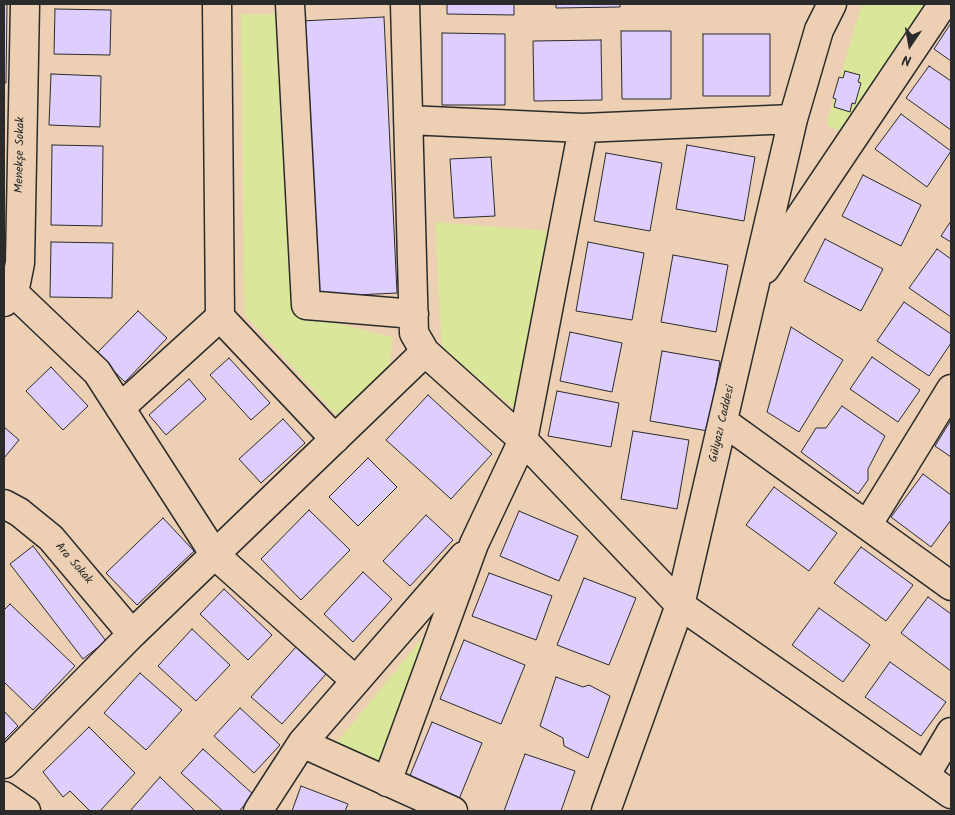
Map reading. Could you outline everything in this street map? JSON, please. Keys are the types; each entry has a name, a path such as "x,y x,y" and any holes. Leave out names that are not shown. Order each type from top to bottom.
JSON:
{"street":[{"name":"Menekşe Sokak","path":"6,294 20,263 13,98 25,4"},
{"path":"217,4 220,317 335,439"},
{"path":"290,4 306,305 414,314"},
{"path":"405,4 414,333 425,352 523,440 680,605 951,794"},
{"path":"815,4 819,30"},
{"path":"819,30 832,4"},
{"path":"756,283 943,4"},
{"name":"Gülyazı Caddesi","path":"606,811 680,605 793,119 819,30"},
{"path":"408,120 583,128 793,119"},
{"path":"388,782 474,544 523,440 583,128"},
{"path":"6,294 97,372 215,555 356,681"},
{"path":"120,408 220,317"},
{"path":"4,764 132,634 425,352"},
{"path":"868,524 951,389"},
{"path":"724,422 868,524 951,586"},
{"name":"Ara Sokak","path":"4,504 19,512 51,538 132,634"},
{"path":"258,811 302,743 474,544"},
{"path":"924,776 951,732"},
{"path":"302,743 453,811"},
{"path":"4,796 26,811"}],"green space":[{"path":"862,4 924,4 842,132 826,125"},
{"path":"241,14 279,14 294,313 393,337 390,364 340,419 244,314"},
{"path":"435,222 548,231 514,408 442,349"},
{"path":"435,623 379,765 337,742"}],"building":[{"path":"4,4 7,4 6,83 4,83"},
{"path":"447,4 514,4 514,15 447,14"},
{"path":"556,4 620,4 620,7 556,8"},
{"path":"55,9 111,10 110,55 54,54"},
{"path":"384,17 397,293 314,297 301,21"},
{"path":"951,23 951,61 934,49"},
{"path":"621,31 671,31 671,99 622,99"},
{"path":"442,33 505,34 505,105 442,105"},
{"path":"703,34 770,34 770,96 703,96"},
{"path":"601,40 602,100 534,101 533,41"},
{"path":"929,66 951,81 951,130 906,98"},
{"path":"845,71 860,75 858,82 861,83 855,104 852,103 850,112 834,107 836,99 833,98 839,77 843,78"},
{"path":"51,74 101,76 100,127 49,125"},
{"path":"901,114 951,151 927,187 875,149"},
{"path":"52,145 103,146 102,226 51,225"},
{"path":"687,145 755,157 744,221 676,209"},
{"path":"606,153 662,163 650,231 594,221"},
{"path":"491,157 495,216 454,218 450,159"},
{"path":"863,175 921,205 901,246 842,216"},
{"path":"951,221 951,242 941,236"},
{"path":"825,239 883,269 861,311 804,281"},
{"path":"51,242 113,243 112,298 50,297"},
{"path":"588,242 644,253 632,320 576,311"},
{"path":"937,249 951,259 951,317 909,288"},
{"path":"673,255 728,265 716,332 661,322"},
{"path":"904,302 951,334 951,343 929,376 877,341"},
{"path":"138,311 167,338 125,382 96,354"},
{"path":"791,327 843,360 799,432 767,412"},
{"path":"570,332 622,343 612,392 560,381"},
{"path":"662,351 720,361 708,431 650,421"},
{"path":"872,357 920,390 898,422 850,389"},
{"path":"229,358 270,403 251,420 210,375"},
{"path":"51,367 88,406 63,430 26,391"},
{"path":"189,379 206,399 166,435 149,415"},
{"path":"557,391 619,403 611,447 548,436"},
{"path":"428,395 492,454 451,499 386,440"},
{"path":"842,406 885,436 868,469 868,480 858,494 801,452 816,428 826,428"},
{"path":"283,419 305,443 261,483 239,459"},
{"path":"951,420 951,457 935,446"},
{"path":"4,427 19,440 4,458"},
{"path":"633,431 689,440 677,509 621,499"},
{"path":"368,458 397,487 358,526 329,497"},
{"path":"923,474 951,495 951,520 931,547 891,517"},
{"path":"774,487 837,533 809,571 746,525"},
{"path":"309,510 350,550 301,600 261,559"},
{"path":"519,511 578,536 559,581 500,556"},
{"path":"426,515 453,540 410,586 383,561"},
{"path":"163,518 194,551 137,605 106,573"},
{"path":"33,546 106,641 83,659 10,564"},
{"path":"861,547 913,585 886,621 834,583"},
{"path":"363,572 392,599 353,642 324,614"},
{"path":"489,573 552,596 536,640 472,616"},
{"path":"584,578 636,598 609,665 557,645"},
{"path":"224,589 272,635 248,660 200,614"},
{"path":"928,597 951,614 951,671 901,633"},
{"path":"10,604 75,666 33,710 4,682 4,610"},
{"path":"819,608 870,645 843,682 792,645"},
{"path":"192,629 230,665 196,701 158,666"},
{"path":"464,640 525,665 501,724 440,699"},
{"path":"296,647 326,674 282,724 251,697"},
{"path":"890,662 946,702 921,736 865,697"},
{"path":"140,673 182,710 146,750 104,713"},
{"path":"556,677 583,687 589,685 610,696 588,758 564,746 563,738 540,726"},
{"path":"240,708 280,745 254,773 214,736"},
{"path":"4,711 18,726 4,740"},
{"path":"432,722 482,743 457,804 407,783"},
{"path":"89,727 135,773 100,811 90,811 70,791 63,797 43,772"},
{"path":"203,749 254,795 239,811 223,811 181,773"},
{"path":"525,754 575,771 561,811 504,811"},
{"path":"160,777 195,811 130,811"},
{"path":"301,786 348,804 345,811 292,811"}]}
